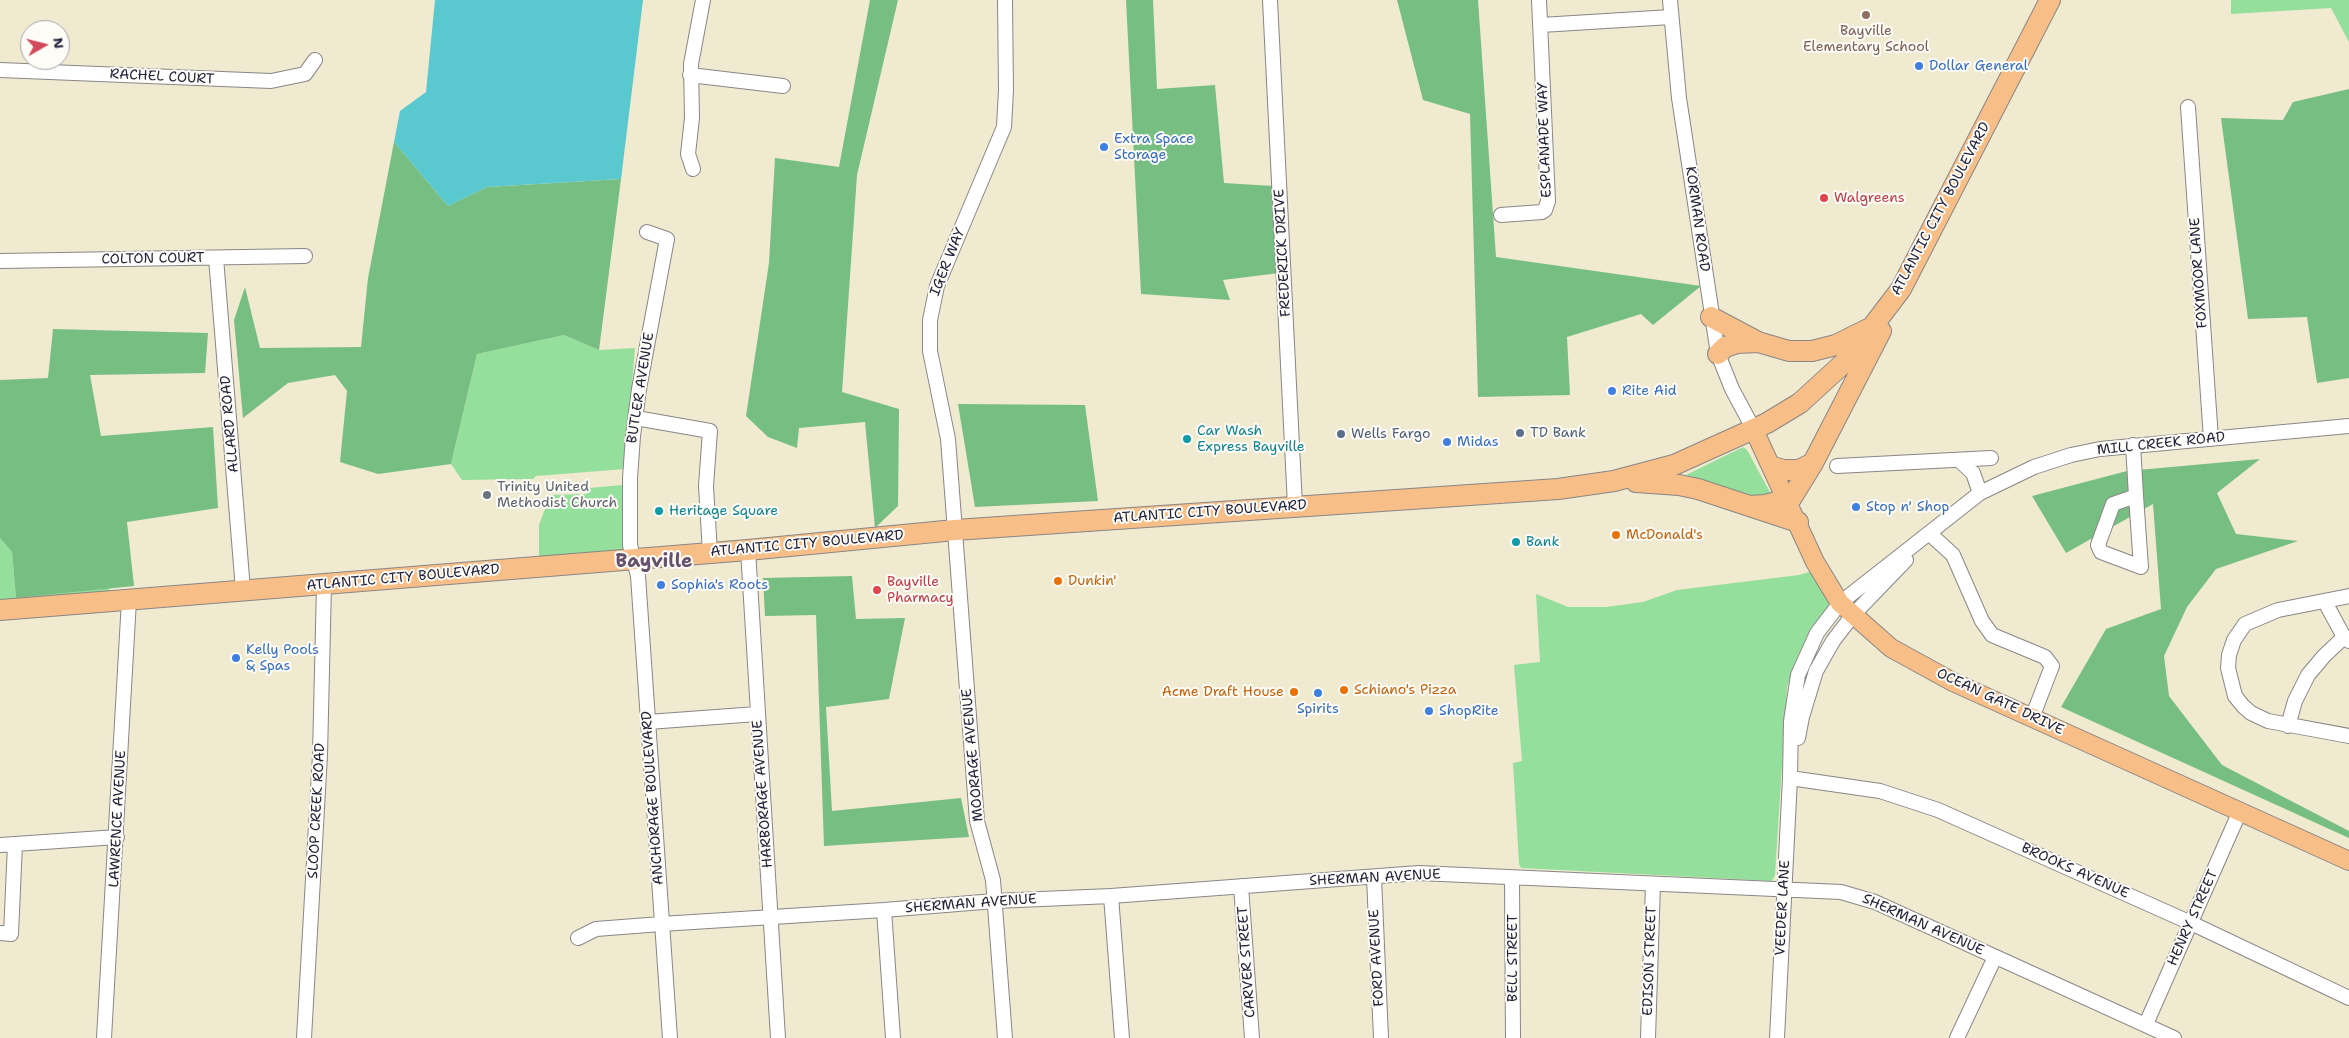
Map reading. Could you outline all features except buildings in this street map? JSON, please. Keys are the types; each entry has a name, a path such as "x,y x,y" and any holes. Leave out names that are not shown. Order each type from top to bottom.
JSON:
{"highway":[{"name":"ATLANTIC CITY BOULEVARD","path":"0,610 748,550 955,530 1558,489 1614,482 1674,465 1754,430 1800,403 1847,360 1901,289 2050,0"},
{"path":"1749,506 1789,502 1813,463 1901,289"},
{"path":"1711,317 1758,342 1788,351 1812,351 1836,345 1874,325"},
{"path":"1718,354 1725,347 1737,343 1758,342"},
{"path":"1773,467 1784,470 1799,470 1813,463"},
{"path":"1614,482 1679,485 1798,522"}],"main road":[{"name":"OCEAN GATE DRIVE","path":"1754,430 1773,467 1815,562 1840,603 1886,644 1915,662 2032,718 2349,861"}],"street":[{"path":"693,169 688,154 692,118 690,75 703,0"},
{"name":"IGER WAY","path":"955,530 948,439 930,351 930,320 937,286 1004,127 1006,90 1005,0"},
{"name":"FREDERICK DRIVE","path":"1270,0 1295,506"},
{"name":"ESPLANADE WAY","path":"1501,215 1542,212 1545,210 1548,201 1539,0"},
{"name":"KORMAN ROAD","path":"1670,0 1679,98 1718,354 1732,389 1754,430"},
{"path":"1541,25 1672,17"},
{"name":"RACHEL COURT","path":"0,70 271,80 305,74 315,60"},
{"path":"690,75 783,86"},
{"name":"FOXMOOR LANE","path":"2188,107 2211,439"},
{"name":"BUTLER AVENUE","path":"634,559 630,545 630,478 636,418 667,239 647,232"},
{"name":"COLTON COURT","path":"0,261 305,256"},
{"name":"ALLARD ROAD","path":"216,258 243,590"},
{"path":"636,418 710,431 706,486 710,553"},
{"name":"MILL CREEK ROAD","path":"1840,603 1980,493 2034,467 2071,455 2133,445 2349,426"},
{"path":"2133,445 2141,567 2100,552 2098,545 2113,504 2136,496"},
{"path":"1836,466 1991,458"},
{"path":"1959,460 1973,474 1980,493"},
{"name":"MOORAGE AVENUE","path":"955,530 978,820 994,880 1005,1038"},
{"path":"1927,536 1953,556 1982,621 1992,635 2045,657 2052,666 2032,718"},
{"name":"MILL CREEK ROAD","path":"1853,615 1893,575 1927,536"},
{"name":"HARBORAGE AVENUE","path":"748,550 778,1038"},
{"name":"ANCHORAGE BOULEVARD","path":"634,559 638,576 670,1038"},
{"name":"SLOOP CREEK ROAD","path":"304,1038 319,764 324,585"},
{"path":"2349,596 2278,610 2245,624 2234,640 2229,655 2230,682 2235,696 2243,706 2268,721 2349,736"},
{"name":"LAWRENCE AVENUE","path":"104,1038 117,838 129,600"},
{"path":"2288,726 2295,701 2308,675 2324,656 2347,639 2325,602"},
{"name":"VEEDER LANE","path":"1777,1038 1790,778 1791,721 1798,674 1817,633 1840,603"},
{"name":"VEEDER LANE","path":"1790,778 1802,717 1816,670 1833,641 1853,615"},
{"path":"648,722 758,714"},
{"name":"BROOKS AVENUE","path":"1790,778 1880,791 1938,810 2191,923 2349,998"},
{"name":"HENRY STREET","path":"2146,1024 2240,811"},
{"path":"0,845 117,838"},
{"path":"0,933 11,934 15,844"},
{"name":"SHERMAN AVENUE","path":"578,938 596,929 995,901 1111,896 1419,873 1841,892 1875,902 2174,1038"},
{"name":"FORD AVENUE","path":"1374,877 1381,1038"},
{"name":"BELL STREET","path":"1512,878 1513,1038"},
{"name":"EDISON STREET","path":"1648,1038 1653,884"},
{"name":"CARVER STREET","path":"1241,886 1252,1038"},
{"path":"1111,896 1122,1038"},
{"path":"884,910 893,1038"},
{"path":"1957,1038 1995,957"}],"green space":[{"path":"870,0 898,0 857,175 842,392 899,409 898,506 875,528 865,422 799,428 797,448 768,437 746,416 769,263 775,158 839,167"},
{"path":"1126,0 1153,0 1157,89 1215,85 1224,183 1273,186 1279,273 1223,280 1230,300 1141,294"},
{"path":"1397,0 1478,0 1496,257 1701,286 1653,325 1641,314 1567,337 1570,395 1478,397 1470,114 1423,100"},
{"path":"2231,0 2349,0 2349,42 2331,8 2231,14"},
{"path":"2349,89 2349,378 2317,383 2307,317 2248,319 2221,118 2283,120 2293,102"},
{"path":"394,142 448,206 487,187 621,179 599,350 564,335 477,354 451,464 378,474 340,462 347,391 335,375 288,383 243,418 234,320 245,287 260,348 361,347 368,278"},
{"path":"53,329 208,333 205,373 90,375 101,436 213,427 218,508 127,522 134,586 16,598 12,552 0,538 0,380 48,378"},
{"path":"564,335 599,350 635,348 625,469 536,476 533,479 462,480 451,464 477,354"},
{"path":"958,404 1085,405 1098,501 975,507"},
{"path":"1743,447 1747,450 1771,494 1757,498 1686,475"},
{"path":"2260,459 2217,493 2236,534 2298,541 2216,569 2187,607 2164,656 2169,696 2222,765 2349,831 2349,838 2061,707 2106,629 2161,609 2153,504 2066,553 2032,496 2127,471"},
{"path":"624,486 623,535 625,544 620,552 539,558 539,525 550,495 587,494 589,488"},
{"path":"0,538 12,552 16,598 110,588 108,592 0,601"},
{"path":"1809,572 1813,573 1828,596 1829,603 1827,610 1799,653 1787,687 1775,875 1772,881 1521,868 1519,864 1513,763 1522,761 1514,665 1540,662 1536,594 1568,607 1606,607 1643,602 1677,590 1799,575"},
{"path":"852,576 856,619 905,618 889,699 826,707 832,811 961,798 969,837 824,846 816,615 765,616 763,578"}],"water":[{"path":"435,0 643,0 621,179 487,187 448,206 394,142 400,111 426,92"}],"place":[{"name":"Bayville Elementary School","path":"1866,15"},
{"name":"Dollar General","path":"1919,66"},
{"name":"Extra Space Storage","path":"1104,147"},
{"name":"Walgreens","path":"1824,198"},
{"name":"Rite Aid","path":"1612,391"},
{"name":"TD Bank","path":"1520,433"},
{"name":"Wells Fargo","path":"1341,434"},
{"name":"Car Wash Express Bayville","path":"1187,439"},
{"name":"Midas","path":"1447,442"},
{"name":"Trinity United Methodist Church","path":"487,495"},
{"name":"Stop n' Shop","path":"1856,507"},
{"name":"Heritage Square","path":"659,511"},
{"name":"McDonald's","path":"1616,535"},
{"name":"Bank","path":"1516,542"},
{"name":"Dunkin'","path":"1058,581"},
{"name":"Sophia's Roots","path":"661,585"},
{"name":"Bayville Pharmacy","path":"877,590"},
{"name":"Kelly Pools & Spas","path":"236,658"},
{"name":"Schiano's Pizza","path":"1344,690"},
{"name":"Acme Draft House","path":"1294,692"},
{"name":"Spirits","path":"1318,693"},
{"name":"ShopRite","path":"1429,711"}],"district":[{"name":"Bayville","path":"654,562"}]}
